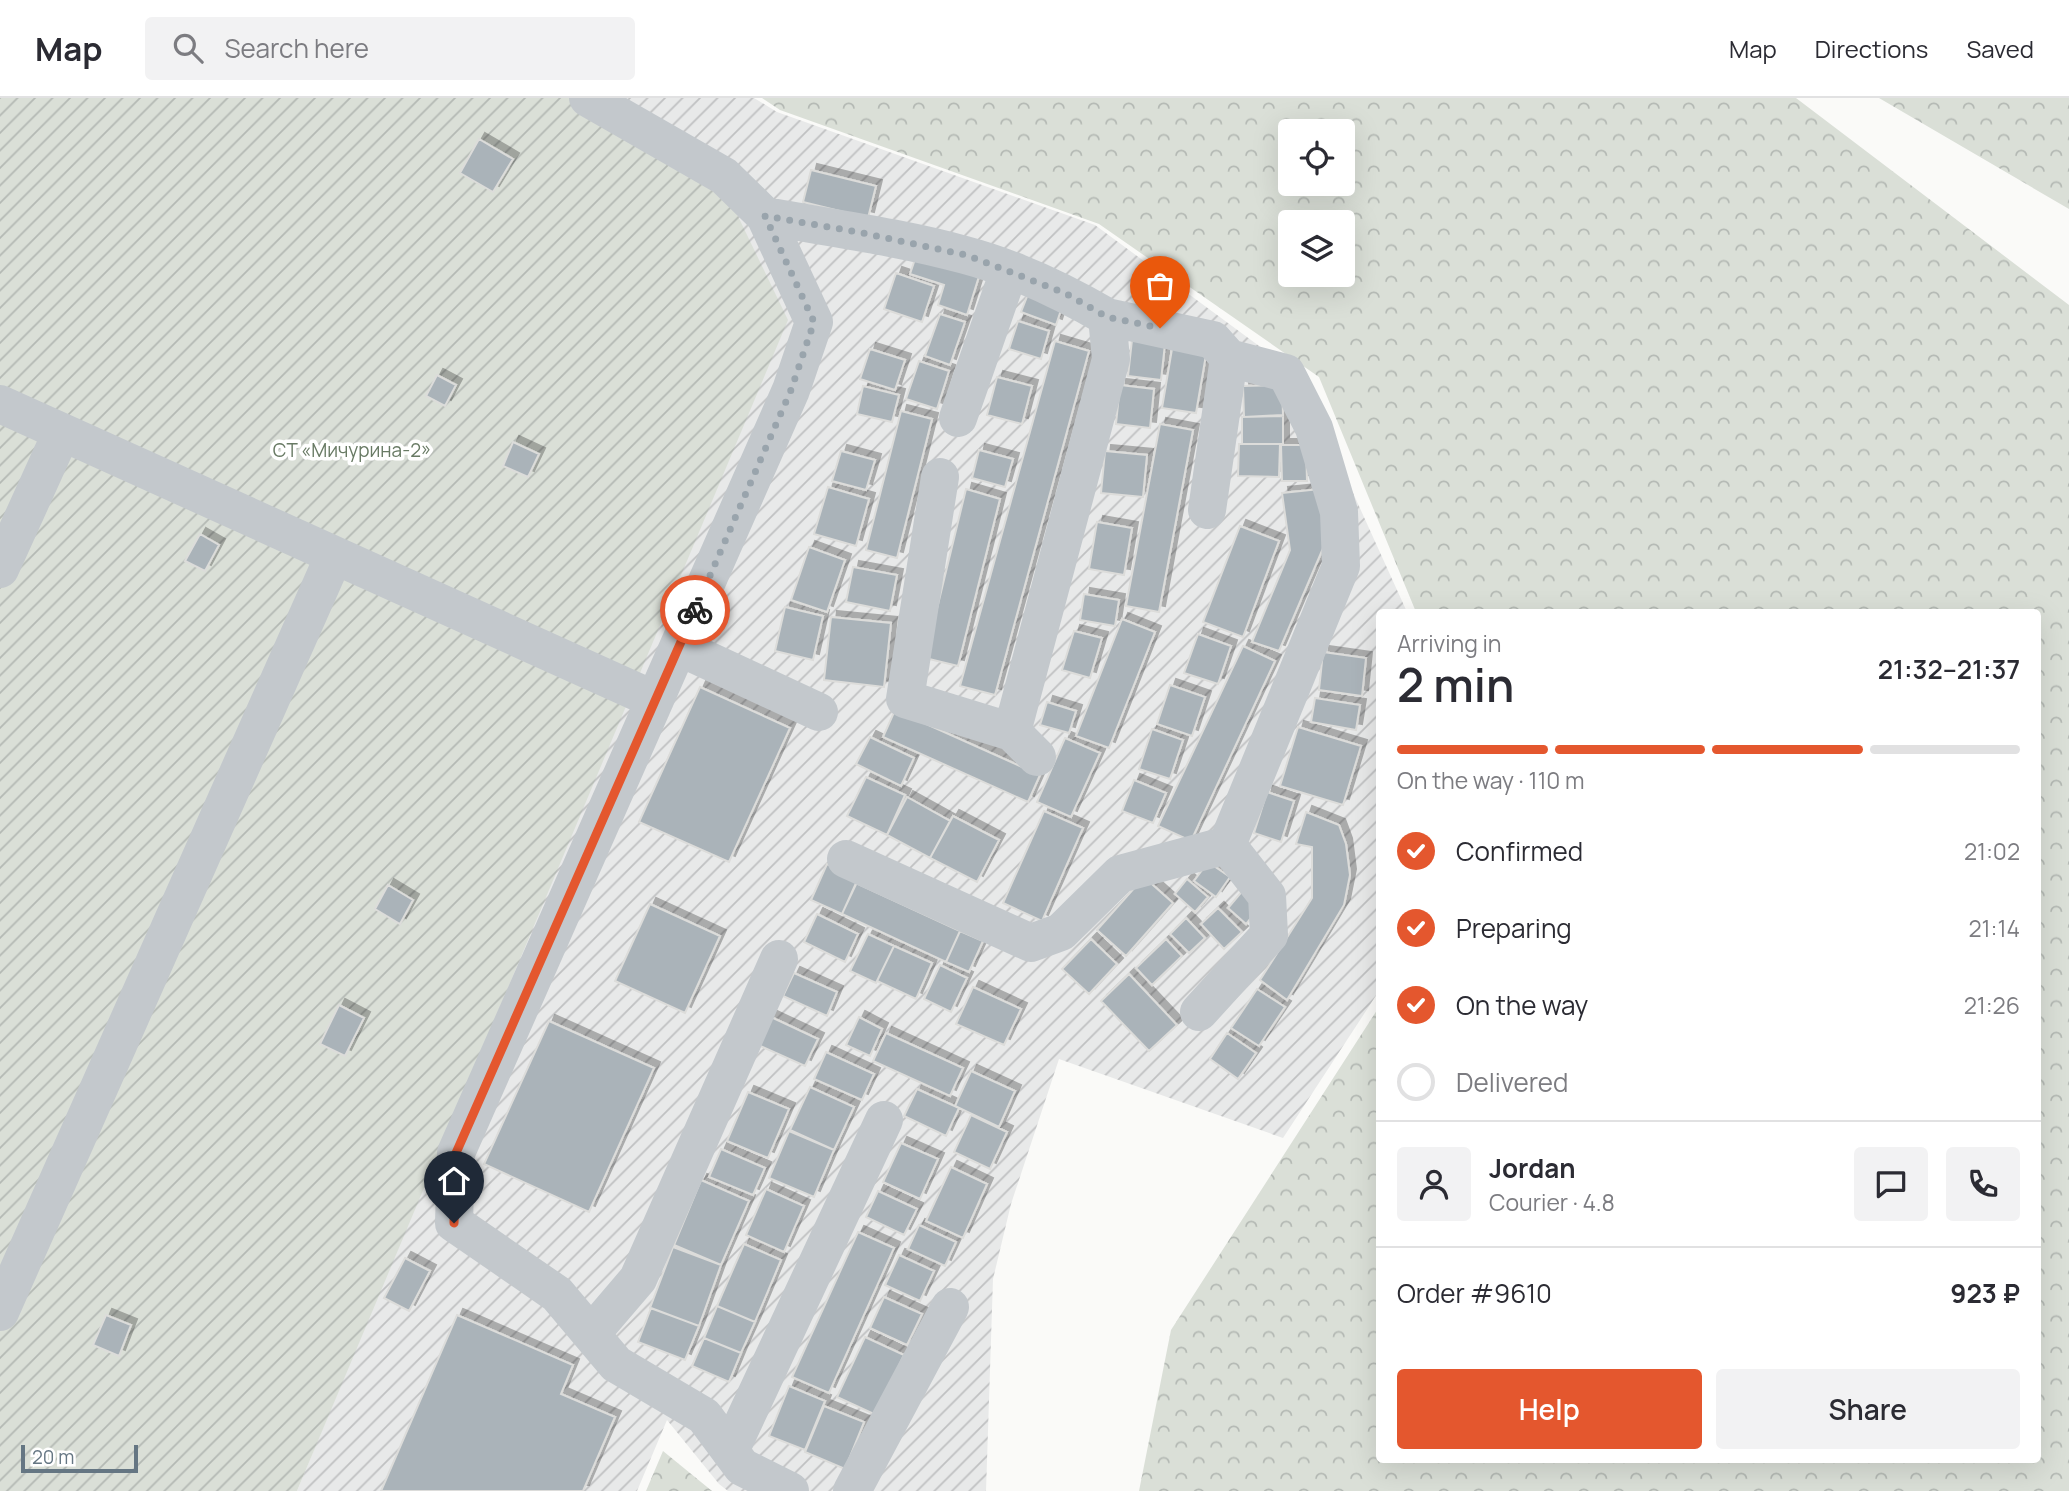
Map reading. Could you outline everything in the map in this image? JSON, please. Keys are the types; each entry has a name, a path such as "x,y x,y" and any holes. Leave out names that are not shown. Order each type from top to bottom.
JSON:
{"street":[{"path":"588,98 724,176 765,216 814,322 791,390 456,1153 454,1223 557,1294 616,1364 704,1416 742,1467 790,1491"},
{"path":"765,216 966,255 1065,293 1107,317 1213,340 1230,358 1286,373 1314,428 1339,512 1341,566 1227,845"},
{"path":"958,418 1009,271"},
{"path":"940,477 905,699 1024,744 1111,359 1107,317"},
{"path":"1207,510 1230,358"},
{"path":"0,404 655,700"},
{"path":"0,569 61,433"},
{"path":"0,1312 334,556"},
{"path":"679,647 819,712"},
{"path":"846,859 1031,943 1061,932 1120,874 1227,845"},
{"path":"1199,1012 1269,935 1267,896 1227,845"},
{"path":"591,1334 638,1279 779,959"},
{"path":"730,1451 884,1120"},
{"path":"852,1491 950,1307"}],"shaded area":[{"path":"570,98 754,98 777,112 1095,225 1300,376 1406,609 1376,609 1376,996 1283,1138 1059,1059 1011,1204 993,1279 986,1491 728,1491 719,1484 667,1420 637,1491 297,1491 408,1222"}],"green space":[{"name":"СТ «Мичурина-2»","path":"0,98 570,98 721,181 788,320 297,1491 0,1491"},
{"path":"762,98 1796,98 2069,305 2069,1491 1139,1491 1171,1330 1376,1012 1376,1463 2041,1463 2041,609 1415,609 1319,377 1099,224 780,110"},
{"path":"1879,98 2069,98 2069,209"},
{"path":"663,1451 712,1491 646,1491"}],"building":[{"path":"479,139 513,159 493,192 460,173"},
{"path":"811,170 876,186 868,218 803,202"},
{"path":"917,253 980,273 967,315 938,305 944,285 910,274"},
{"path":"896,273 934,286 922,322 884,309"},
{"path":"1030,289 1064,301 1056,325 1021,312"},
{"path":"940,314 965,322 950,365 925,356"},
{"path":"1018,321 1049,331 1041,359 1009,349"},
{"path":"1132,340 1165,344 1161,380 1128,376"},
{"path":"1055,341 1089,351 995,695 960,686"},
{"path":"1173,343 1207,349 1196,413 1162,408"},
{"path":"870,349 905,360 895,390 860,379"},
{"path":"919,361 949,371 937,409 906,399"},
{"path":"437,375 456,385 445,406 426,396"},
{"path":"997,377 1032,386 1022,424 987,415"},
{"path":"1120,385 1154,389 1150,428 1116,424"},
{"path":"1282,385 1283,415 1244,417 1243,386"},
{"path":"863,386 899,395 892,422 857,414"},
{"path":"901,411 932,419 897,558 866,550"},
{"path":"1283,416 1283,444 1242,444 1242,417"},
{"path":"1160,424 1193,430 1159,612 1126,606"},
{"path":"513,442 539,454 528,477 503,466"},
{"path":"1239,444 1280,444 1279,477 1238,476"},
{"path":"1281,445 1306,445 1307,481 1282,481"},
{"path":"979,450 1013,459 1005,487 972,478"},
{"path":"841,451 875,460 866,490 832,481"},
{"path":"1105,451 1147,455 1143,497 1101,493"},
{"path":"828,487 869,499 856,546 814,534"},
{"path":"966,489 1000,499 958,666 925,658"},
{"path":"1320,489 1327,539 1279,651 1252,642 1290,550 1282,493"},
{"path":"1097,522 1132,528 1124,575 1089,569"},
{"path":"1240,526 1279,541 1243,637 1203,622"},
{"path":"200,534 219,545 205,571 185,561"},
{"path":"809,547 845,560 827,612 791,600"},
{"path":"853,567 897,575 890,611 846,602"},
{"path":"1084,594 1119,600 1115,626 1080,620"},
{"path":"785,607 823,616 813,660 775,651"},
{"path":"831,617 891,623 884,687 824,680"},
{"path":"1122,619 1155,632 1109,748 1076,736"},
{"path":"1074,631 1102,638 1090,678 1062,670"},
{"path":"1198,634 1231,646 1218,684 1184,673"},
{"path":"1243,646 1275,661 1191,841 1158,826"},
{"path":"1323,652 1366,658 1362,696 1319,690"},
{"path":"1170,685 1205,697 1192,736 1157,724"},
{"path":"700,687 790,728 729,862 639,822"},
{"path":"1315,698 1360,705 1356,730 1311,722"},
{"path":"1047,702 1076,711 1069,733 1040,725"},
{"path":"895,710 1040,775 1028,802 883,737"},
{"path":"1298,727 1361,746 1343,805 1280,786"},
{"path":"1152,729 1183,740 1170,779 1139,769"},
{"path":"870,737 914,758 901,786 856,764"},
{"path":"1065,738 1100,753 1071,817 1037,802"},
{"path":"866,777 905,795 887,835 847,816"},
{"path":"1134,780 1166,793 1153,823 1122,811"},
{"path":"1267,792 1294,801 1281,842 1254,833"},
{"path":"907,797 950,821 930,858 887,835"},
{"path":"1044,811 1083,828 1042,921 1003,903"},
{"path":"1306,812 1339,825 1346,844 1350,875 1344,905 1287,1000 1260,980 1312,898 1312,847 1296,844"},
{"path":"953,816 999,840 977,882 930,858"},
{"path":"1208,862 1230,877 1216,897 1194,881"},
{"path":"827,864 859,878 842,914 811,900"},
{"path":"1144,877 1173,903 1126,956 1097,930"},
{"path":"1187,879 1208,897 1195,912 1175,894"},
{"path":"856,883 960,931 946,962 842,914"},
{"path":"388,885 413,900 400,924 375,909"},
{"path":"1244,889 1262,904 1246,924 1228,908"},
{"path":"650,904 720,936 685,1013 615,981"},
{"path":"1218,908 1242,932 1224,949 1201,924"},
{"path":"817,914 858,934 845,962 804,942"},
{"path":"1186,918 1205,938 1189,953 1170,934"},
{"path":"960,931 983,941 969,972 946,962"},
{"path":"868,934 894,946 876,983 850,971"},
{"path":"1091,939 1117,964 1089,994 1062,969"},
{"path":"1166,939 1182,956 1152,985 1136,968"},
{"path":"894,946 932,963 916,999 877,981"},
{"path":"940,965 967,978 951,1012 924,999"},
{"path":"794,973 837,992 827,1016 783,996"},
{"path":"1129,974 1177,1025 1149,1051 1101,1001"},
{"path":"973,987 1021,1009 1004,1045 956,1024"},
{"path":"1257,989 1285,1007 1259,1046 1231,1028"},
{"path":"339,1005 364,1018 345,1056 320,1044"},
{"path":"771,1017 818,1039 805,1066 758,1045"},
{"path":"859,1017 882,1029 870,1056 846,1045"},
{"path":"549,1021 654,1068 589,1212 484,1164"},
{"path":"886,1033 963,1068 950,1096 873,1061"},
{"path":"1227,1033 1256,1053 1238,1079 1210,1059"},
{"path":"826,1052 874,1074 862,1100 814,1079"},
{"path":"971,1071 1015,1091 999,1127 955,1106"},
{"path":"810,1087 854,1107 834,1150 790,1130"},
{"path":"917,1089 959,1108 946,1136 904,1116"},
{"path":"748,1092 789,1109 768,1158 727,1141"},
{"path":"971,1115 1007,1132 990,1169 954,1152"},
{"path":"789,1131 834,1150 814,1197 769,1178"},
{"path":"901,1143 938,1159 920,1199 883,1182"},
{"path":"721,1149 765,1168 753,1195 709,1177"},
{"path":"951,1167 987,1184 963,1238 926,1221"},
{"path":"701,1180 749,1201 721,1265 674,1245"},
{"path":"766,1189 804,1206 784,1252 746,1235"},
{"path":"878,1191 917,1209 904,1235 866,1217"},
{"path":"919,1225 956,1242 945,1266 908,1249"},
{"path":"858,1232 894,1248 829,1393 792,1377"},
{"path":"744,1244 781,1260 755,1322 717,1306"},
{"path":"673,1247 721,1265 699,1326 650,1308"},
{"path":"899,1255 934,1271 920,1301 885,1285"},
{"path":"405,1258 430,1271 409,1311 384,1298"},
{"path":"884,1297 922,1314 907,1345 870,1328"},
{"path":"717,1306 755,1322 741,1353 704,1338"},
{"path":"651,1308 699,1326 685,1360 638,1342"},
{"path":"106,1315 131,1325 119,1356 93,1345"},
{"path":"457,1315 573,1365 561,1394 615,1417 583,1491 381,1491"},
{"path":"865,1337 904,1355 876,1415 837,1397"},
{"path":"704,1338 741,1353 729,1382 692,1366"},
{"path":"789,1386 825,1401 805,1450 769,1436"},
{"path":"824,1406 864,1422 845,1469 805,1452"}],"way so far":[{"path":"695,610 791,390 814,322 765,216 966,255 1065,293 1107,317 1160,328"}],"route":[{"path":"454,1223 456,1153 695,610"}]}
